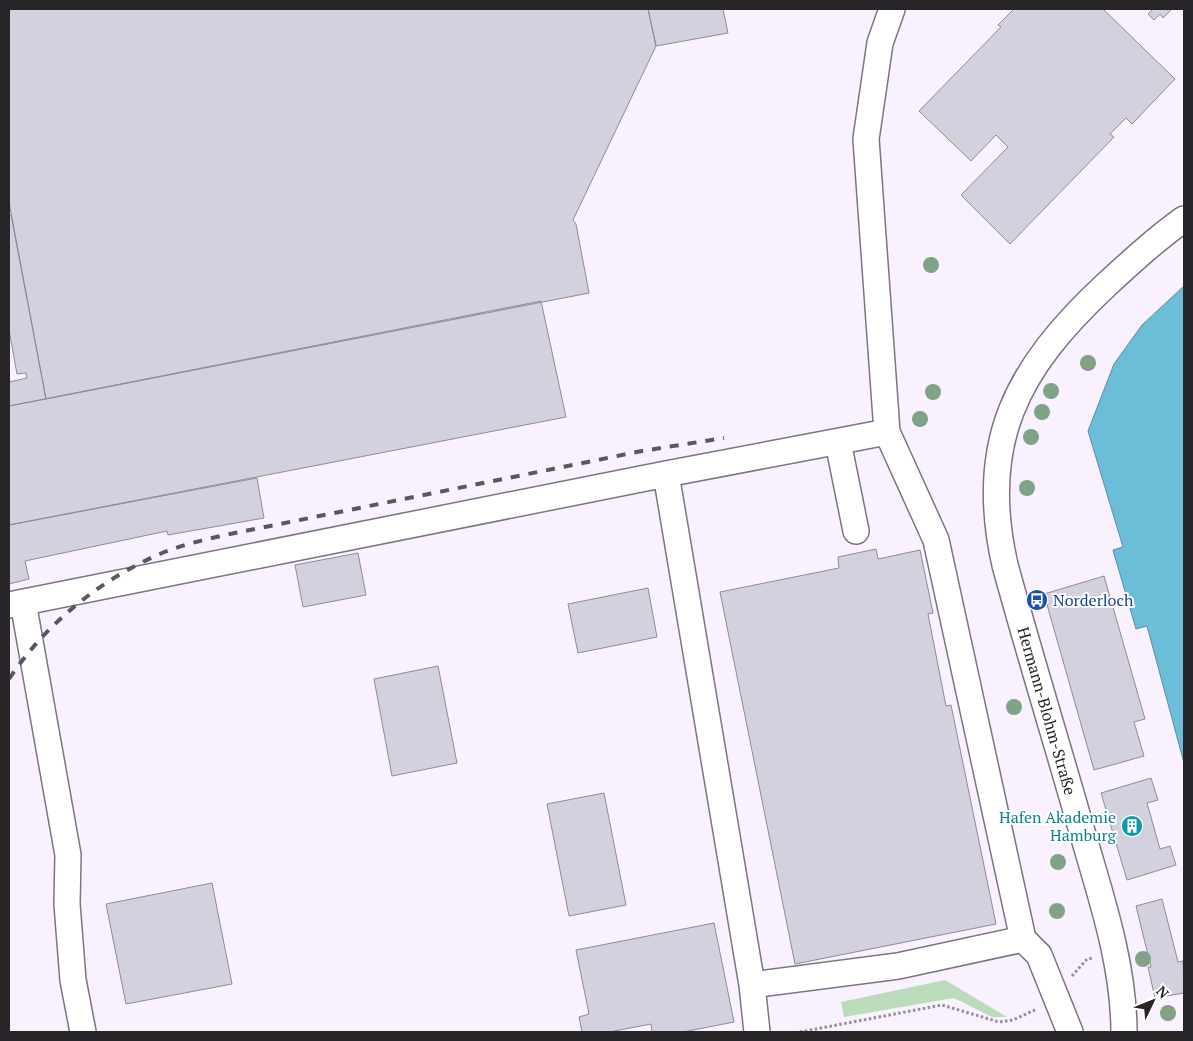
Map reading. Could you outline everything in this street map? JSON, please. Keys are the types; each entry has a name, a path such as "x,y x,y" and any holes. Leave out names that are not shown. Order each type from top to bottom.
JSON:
{"street":[{"path":"889,11 880,43 866,138 887,432 936,540 1023,939 1039,955 1070,1032"},
{"name":"Hermann-Blohm-Straße","path":"1124,1032 1116,953 1099,888 1005,565 996,525 996,477 1007,420 1022,385 1041,355 1069,321 1090,300 1141,252 1184,220"},
{"path":"83,1032 73,980 67,904 68,855 16,604 666,474 887,432"},
{"path":"838,442 856,531"},
{"path":"666,474 752,985 757,1032"},
{"path":"752,985 898,966 1023,939"}],"path":[{"path":"800,1032 942,1005 998,1022 1013,1020 1042,1007 1087,959 1116,953"}],"green space":[{"path":"945,980 1007,1017 992,1017 954,998 844,1017 841,1002"}],"water":[{"path":"1184,286 1184,763 1147,626 1136,629 1113,550 1123,547 1088,431 1114,364 1142,325"}],"building":[{"path":"9,9 648,9 656,46 573,220 576,224 589,293 46,399 9,202"},
{"path":"648,9 723,9 728,33 656,46"},
{"path":"1014,9 1103,9 1175,79 1132,124 1126,118 1110,134 1114,137 1010,244 961,195 1008,147 996,135 971,161 919,111 1001,27 998,25"},
{"path":"1153,9 1172,9 1163,18 1160,14 1154,20 1148,14"},
{"path":"9,215 11,215 46,399 9,406 9,382 27,378 26,373 17,374 9,330"},
{"path":"541,301 566,417 9,525 9,406"},
{"path":"257,478 264,518 168,535 167,531 25,561 29,579 9,584 9,525"},
{"path":"876,549 878,559 920,550 933,613 928,614 946,706 951,705 996,924 795,964 720,592 839,568 838,557"},
{"path":"358,553 366,595 303,607 295,565"},
{"path":"1104,576 1145,719 1134,722 1144,756 1094,770 1044,594"},
{"path":"648,588 657,637 578,653 568,604"},
{"path":"438,666 457,763 392,776 374,679"},
{"name":"Hafen Akademie Hamburg","path":"1151,778 1158,800 1147,803 1160,849 1170,846 1176,865 1127,880 1101,793"},
{"path":"604,793 626,905 569,916 547,804"},
{"path":"212,883 232,984 126,1004 106,904"},
{"path":"1162,899 1178,962 1183,961 1184,993 1155,998 1148,967 1151,967 1136,906"},
{"path":"714,923 734,1022 683,1032 652,1032 651,1024 609,1032 582,1032 579,1017 589,1014 576,950"}],"railway":[{"path":"9,679 41,639 78,603 121,574 167,551 225,535 642,451 724,438"}],"place":[{"name":"Norderloch","path":"1037,600"},
{"name":"Hafen Akademie Hamburg","path":"1132,826"}]}
